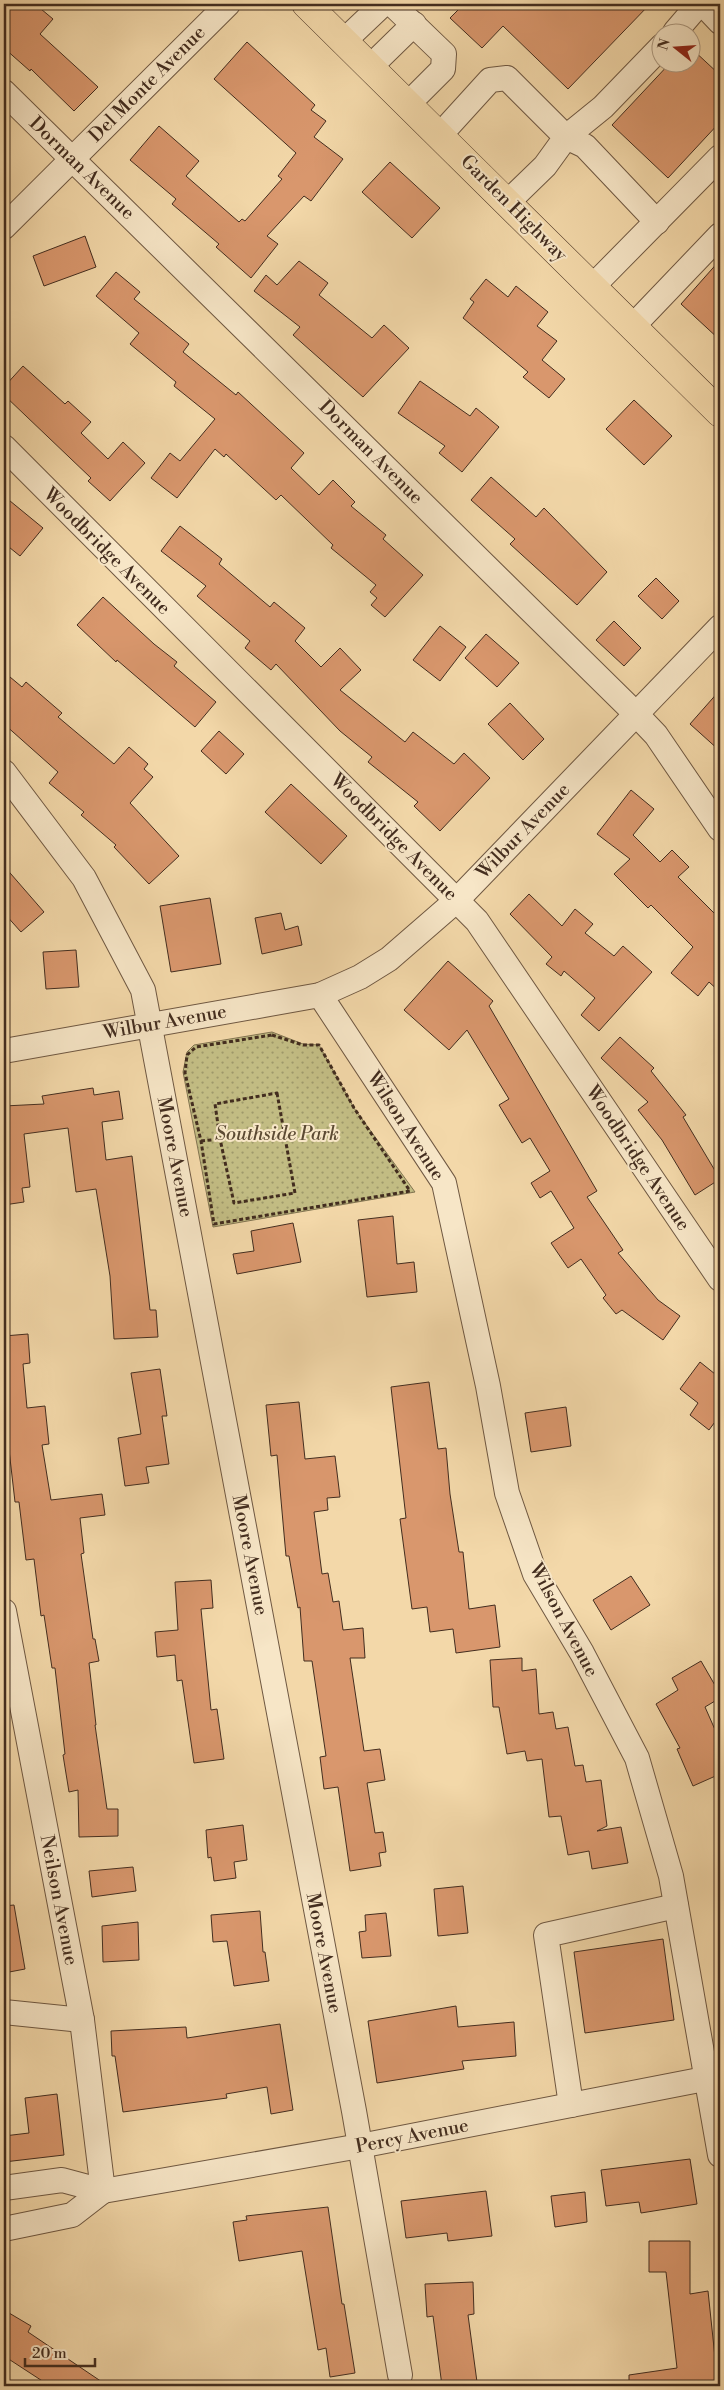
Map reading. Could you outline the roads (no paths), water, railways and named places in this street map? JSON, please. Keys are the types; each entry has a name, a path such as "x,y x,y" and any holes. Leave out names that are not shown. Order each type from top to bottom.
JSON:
{"main road":[{"name":"Garden Highway","path":"306,4 720,412"}],"street":[{"name":"Del Monte Avenue","path":"4,227 228,4"},
{"path":"344,41 383,4"},
{"path":"392,4 444,54 443,69 408,104"},
{"path":"684,22 699,4"},
{"path":"703,4 720,22"},
{"path":"370,67 414,24"},
{"path":"508,202 546,166 566,137 603,107 652,56"},
{"path":"440,135 490,80 507,78 566,137 585,146 657,222"},
{"name":"Dorman Avenue","path":"4,92 636,714 656,735 720,829"},
{"path":"594,286 720,157"},
{"path":"633,326 720,235"},
{"name":"Woodbridge Avenue","path":"4,447 477,921 720,1279"},
{"name":"Wilbur Avenue","path":"4,1051 320,995 360,977 389,959 457,900 720,627"},
{"name":"Moore Avenue","path":"4,772 84,878 143,990 360,2146 400,2375"},
{"name":"Wilson Avenue","path":"320,995 444,1183 488,1386 507,1493 536,1574 582,1653 637,1758 671,1876 713,2077 720,2154"},
{"name":"Neilson Avenue","path":"4,1611 82,2020 103,2191"},
{"path":"571,2105 546,1935 676,1906"},
{"path":"4,2012 82,2020"},
{"name":"Percy Avenue","path":"4,2188 62,2180 103,2191 360,2146 713,2077"},
{"name":"Percy Avenue","path":"4,2229 72,2214 103,2191"}],"park label":[{"name":"Southside Park","path":"277,1134"}]}
